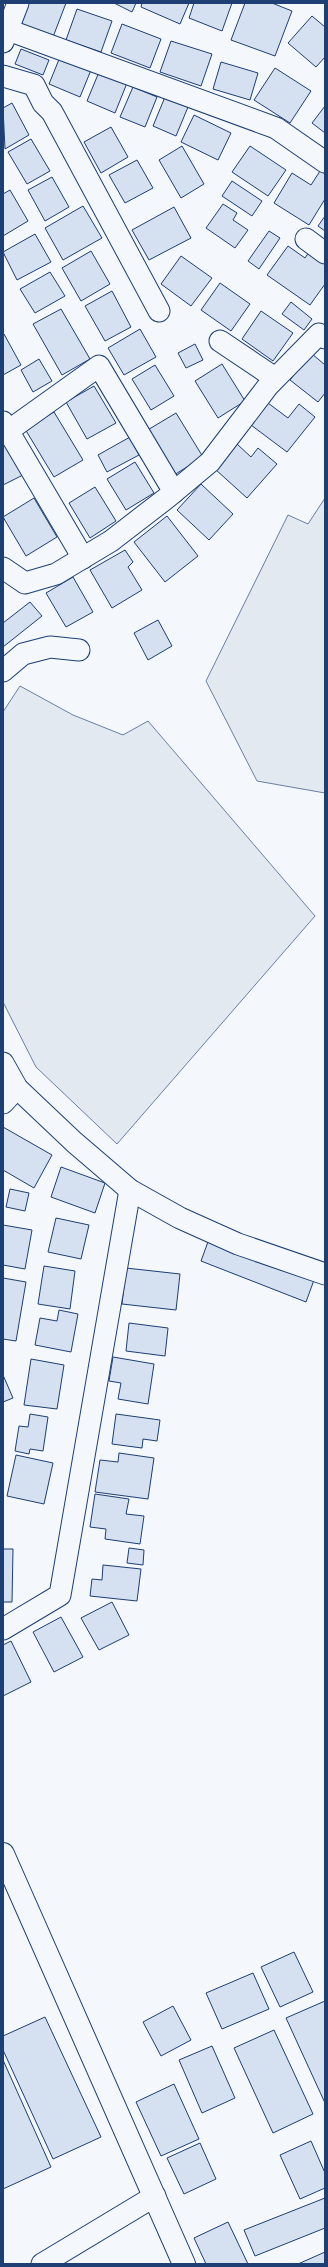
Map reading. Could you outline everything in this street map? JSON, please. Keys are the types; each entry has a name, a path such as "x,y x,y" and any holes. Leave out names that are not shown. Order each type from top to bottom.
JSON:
{"street":[{"path":"18,3 5,36 276,128 325,162"},
{"path":"3,76 34,85 43,103 52,112 159,311"},
{"path":"306,239 325,253"},
{"path":"3,568 25,583 56,574 111,541 210,462 275,378 319,334 325,338"},
{"path":"220,340 275,378"},
{"path":"83,558 6,427 99,366 174,492"},
{"path":"3,671 23,654 50,647 79,650"},
{"path":"3,1063 10,1095 74,1142 130,1190 180,1218 238,1244 325,1274"},
{"path":"3,1629 60,1595 130,1190"},
{"path":"3,1854 184,2264"},
{"path":"42,2264 155,2196"}],"shaded area":[{"path":"325,498 325,793 257,781 206,681 288,515 308,524"},
{"path":"20,686 73,715 123,735 148,721 315,916 117,1144 36,1067 3,1002 3,712"}],"building":[{"path":"29,3 66,3 53,37 21,24"},
{"path":"114,3 136,3 132,12"},
{"path":"142,3 189,3 180,24 141,7"},
{"path":"194,3 232,3 222,31 189,18"},
{"path":"245,3 272,3 292,11 275,56 231,40"},
{"path":"77,9 112,21 101,52 66,40"},
{"path":"312,16 325,27 325,57 316,67 288,43"},
{"path":"122,24 161,39 150,68 111,53"},
{"path":"171,41 212,54 201,86 160,72"},
{"path":"21,49 49,60 43,75 15,64"},
{"path":"60,57 91,70 80,97 49,84"},
{"path":"221,62 258,73 250,100 213,89"},
{"path":"275,68 311,91 290,123 254,100"},
{"path":"99,72 127,83 115,113 87,101"},
{"path":"133,87 157,97 145,127 120,117"},
{"path":"165,97 188,107 176,136 153,126"},
{"path":"12,103 29,135 5,149 3,108"},
{"path":"325,106 325,133 312,123"},
{"path":"194,115 231,133 218,160 181,142"},
{"path":"111,127 128,157 101,173 84,142"},
{"path":"31,139 50,171 27,184 8,152"},
{"path":"182,146 204,184 181,198 159,160"},
{"path":"250,146 286,170 268,196 232,172"},
{"path":"137,160 153,188 125,203 109,175"},
{"path":"320,171 325,174 325,199 309,225 274,203 292,173 311,185"},
{"path":"52,177 69,207 45,221 28,190"},
{"path":"232,181 262,201 252,216 222,196"},
{"path":"10,190 28,221 3,236 3,194"},
{"path":"223,204 237,213 233,220 248,230 235,248 206,228"},
{"path":"83,206 102,238 63,260 45,228"},
{"path":"174,207 191,238 149,260 132,230"},
{"path":"325,216 325,231 318,226"},
{"path":"269,231 280,238 259,269 248,261"},
{"path":"35,234 51,262 17,280 3,252"},
{"path":"288,246 305,258 309,252 325,263 325,284 310,305 267,275"},
{"path":"91,251 110,284 81,301 62,268"},
{"path":"181,256 212,278 191,306 161,284"},
{"path":"50,272 65,296 35,313 20,289"},
{"path":"220,283 250,304 231,331 201,310"},
{"path":"112,291 131,327 105,341 85,306"},
{"path":"291,302 312,319 304,330 282,314"},
{"path":"61,309 90,359 62,375 33,324"},
{"path":"261,311 293,333 273,361 242,339"},
{"path":"140,329 156,357 124,375 108,348"},
{"path":"4,334 21,365 3,375 3,335"},
{"path":"195,344 203,360 186,368 178,353"},
{"path":"311,353 325,365 325,393 318,402 290,380"},
{"path":"39,359 52,381 33,392 21,370"},
{"path":"222,364 245,401 218,418 195,381"},
{"path":"155,365 174,396 151,410 132,379"},
{"path":"94,386 116,423 87,439 66,402"},
{"path":"268,403 288,418 299,404 315,417 287,452 251,425"},
{"path":"54,412 83,460 54,477 25,429"},
{"path":"176,413 203,457 174,475 146,431"},
{"path":"3,437 23,475 3,485"},
{"path":"130,437 139,455 107,472 98,455"},
{"path":"237,444 251,457 258,448 277,464 247,498 215,469"},
{"path":"135,462 154,493 126,510 107,479"},
{"path":"201,484 233,514 209,540 177,510"},
{"path":"95,487 116,521 90,538 69,503"},
{"path":"34,498 57,537 26,556 3,517"},
{"path":"167,516 198,556 165,582 134,542"},
{"path":"125,550 133,562 128,567 142,590 112,608 90,570"},
{"path":"73,577 93,612 66,627 46,593"},
{"path":"30,602 42,616 3,647 3,623"},
{"path":"158,620 172,646 148,660 134,633"},
{"path":"3,1127 52,1155 34,1188 3,1170"},
{"path":"61,1167 105,1183 95,1213 51,1197"},
{"path":"10,1189 29,1193 25,1211 6,1207"},
{"path":"56,1218 89,1225 81,1259 48,1252"},
{"path":"3,1225 32,1230 25,1269 3,1265"},
{"path":"209,1239 314,1280 306,1302 201,1261"},
{"path":"44,1266 75,1271 70,1309 38,1304"},
{"path":"126,1268 180,1274 176,1310 122,1304"},
{"path":"3,1278 26,1282 16,1341 3,1339"},
{"path":"59,1310 78,1314 71,1352 35,1345 40,1318 57,1321"},
{"path":"129,1323 168,1328 165,1356 126,1351"},
{"path":"113,1357 154,1364 148,1404 118,1399 121,1383 109,1381"},
{"path":"31,1359 64,1365 57,1409 24,1405"},
{"path":"3,1375 13,1398 3,1402"},
{"path":"30,1414 48,1417 43,1451 30,1449 29,1454 15,1451 19,1426 28,1427"},
{"path":"116,1414 160,1420 157,1441 143,1439 142,1448 112,1444"},
{"path":"119,1453 154,1458 148,1499 95,1492 100,1460 118,1462"},
{"path":"16,1455 53,1463 44,1504 7,1496"},
{"path":"95,1494 129,1499 126,1514 144,1516 140,1544 105,1539 106,1529 90,1527"},
{"path":"129,1548 144,1550 143,1565 127,1563"},
{"path":"3,1549 13,1549 12,1602 3,1602"},
{"path":"103,1565 141,1569 137,1601 90,1596 92,1579 102,1580"},
{"path":"112,1602 129,1635 99,1650 81,1618"},
{"path":"61,1617 83,1657 54,1672 33,1632"},
{"path":"11,1641 31,1682 3,1696 3,1645"},
{"path":"294,1952 313,1992 280,2007 261,1967"},
{"path":"253,1973 269,2009 222,2029 206,1993"},
{"path":"325,2001 325,2103 286,2018"},
{"path":"173,2006 191,2040 161,2056 143,2022"},
{"path":"45,2017 101,2137 53,2159 3,2050 3,2036"},
{"path":"274,2030 313,2114 273,2133 234,2048"},
{"path":"212,2046 235,2098 202,2113 179,2060"},
{"path":"3,2060 51,2167 3,2189"},
{"path":"174,2084 199,2139 161,2156 136,2102"},
{"path":"311,2141 325,2173 325,2188 300,2199 280,2155"},
{"path":"200,2143 216,2179 184,2194 167,2158"},
{"path":"325,2198 325,2228 255,2256 244,2230"},
{"path":"228,2222 248,2264 206,2264 194,2238"},
{"path":"325,2252 325,2264 298,2264"}]}
